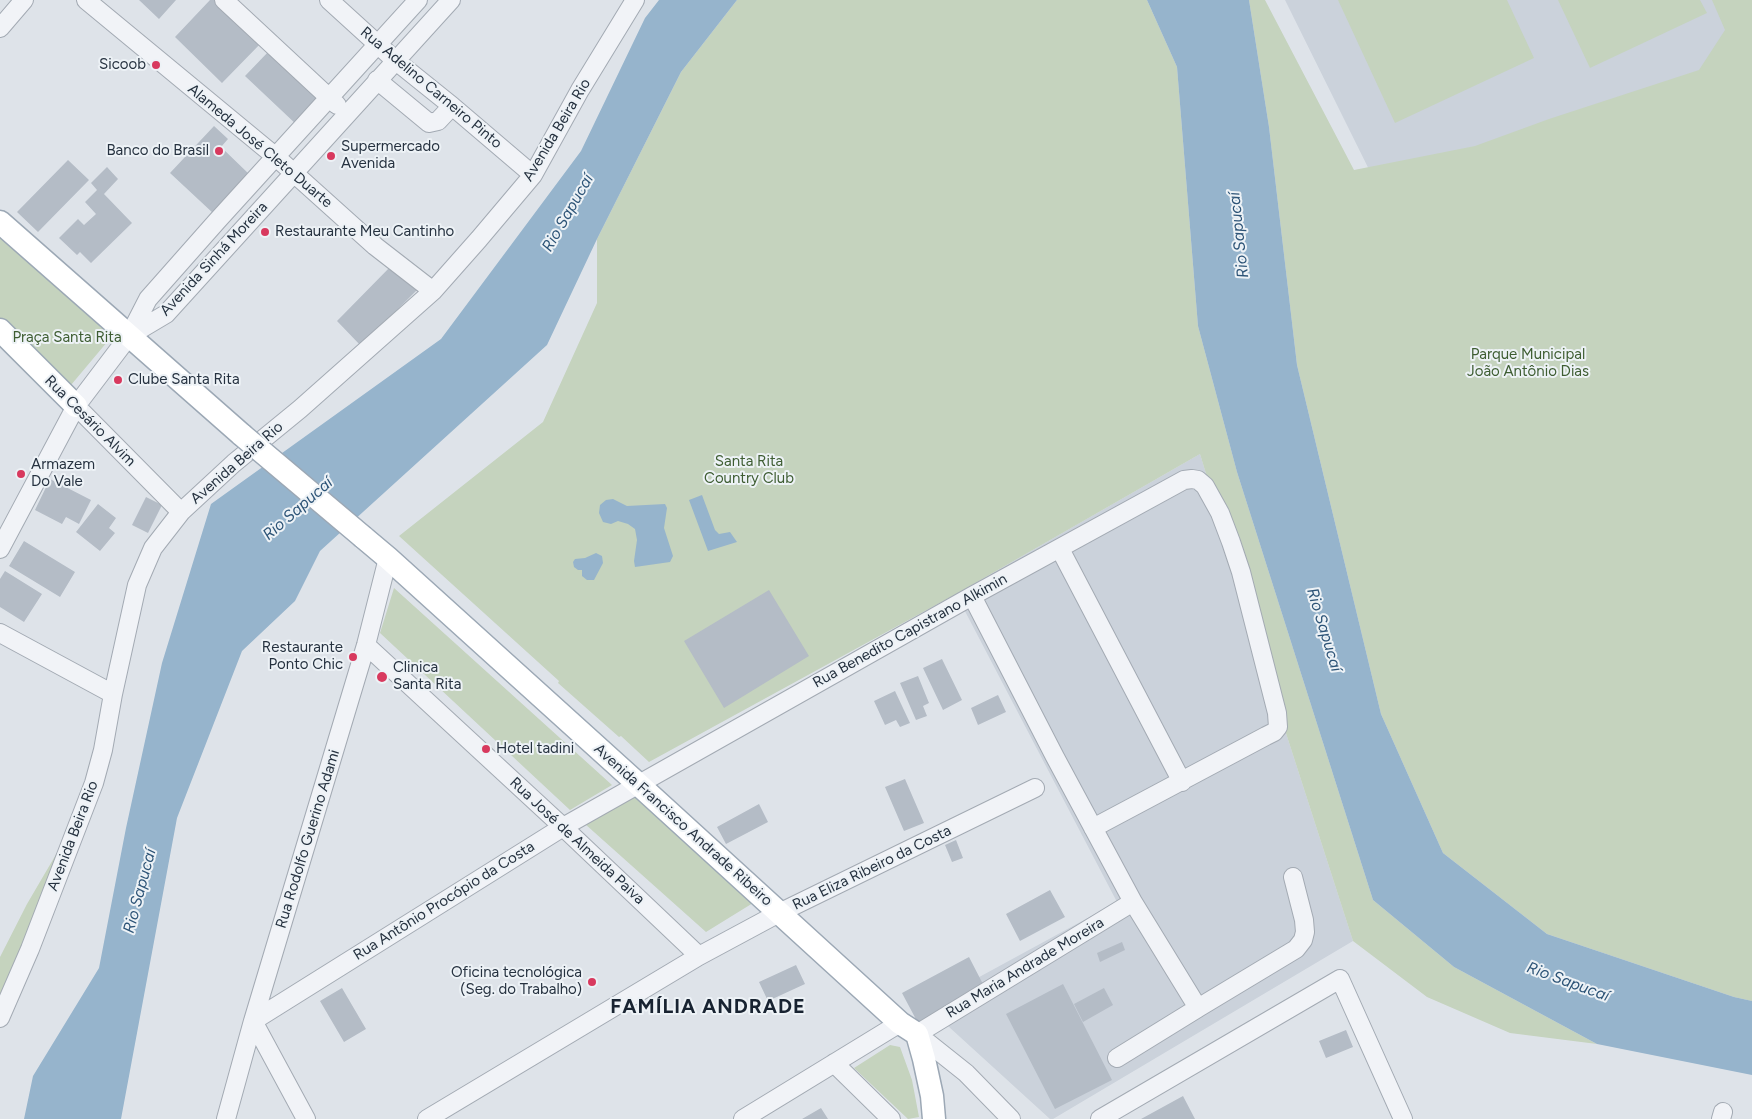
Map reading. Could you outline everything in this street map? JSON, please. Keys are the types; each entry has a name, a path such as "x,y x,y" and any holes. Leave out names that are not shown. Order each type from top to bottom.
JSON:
{"main road":[{"name":"Avenida Francisco Andrade Ribeiro","path":"0,222 242,435 388,558 908,1029"},
{"name":"Rua Cesário Alvim","path":"0,330 76,406"},
{"path":"908,1029 928,1077 934,1119"}],"street":[{"path":"0,28 24,0"},
{"name":"Alameda José Cleto Duarte","path":"86,0 276,157 292,174 356,228 374,246 433,291"},
{"path":"224,0 348,114"},
{"name":"Rua Adelino Carneiro Pinto","path":"329,0 396,61 533,175"},
{"name":"Avenida Sinhá Moreira","path":"129,336 148,299 418,0"},
{"name":"Avenida Sinhá Moreira","path":"129,336 166,314 451,0"},
{"name":"Avenida Beira Rio","path":"0,1018 30,949 94,783 103,750 113,694 137,585 153,548 181,512 234,463 300,409 433,291 533,175 580,90 635,0"},
{"path":"377,80 430,123 438,121 452,106"},
{"path":"0,548 76,406 129,336"},
{"name":"Rua Cesário Alvim","path":"76,406 181,512"},
{"name":"Rua Benedito Capistrano Alkimin","path":"638,784 972,596 1184,480 1192,479 1198,480 1205,486 1223,520 1241,572 1278,719 1278,727 1274,732 1182,782"},
{"path":"1060,549 1182,782 1093,828"},
{"name":"Rua Rodolfo Guerino Adami","path":"226,1119 253,1020 366,645 388,558"},
{"path":"972,596 1133,902 1198,1008"},
{"path":"0,634 113,694"},
{"name":"Rua José de Almeida Paiva","path":"366,645 563,826 699,956"},
{"name":"Rua Antônio Procópio da Costa","path":"253,1020 563,826 638,784"},
{"name":"Rua Eliza Ribeiro da Costa","path":"428,1119 699,956 779,913 1035,788"},
{"path":"1118,1058 1296,949 1303,940 1305,932 1304,920 1293,877"},
{"name":"Rua Maria Andrade Moreira","path":"743,1119 834,1063 908,1029 1133,902"},
{"path":"1100,1119 1340,979 1403,1119"},
{"path":"253,1020 306,1119"},
{"path":"908,1029 966,1073 1011,1119"},
{"path":"834,1063 892,1119"}],"shaded area":[{"path":"1285,0 1752,0 1752,74 1399,230"},
{"path":"1200,454 1283,724 1353,941 1053,1119 1050,1119 926,1006 1117,902 956,594"}],"green space":[{"name":"Santa Rita Country Club","path":"737,0 1147,0 1177,67 1198,326 1237,472 1373,900 1454,967 1597,1044 1510,1033 1427,997 1353,941 1283,724 1200,454 956,594 649,762 558,683 559,681 399,536 543,422 597,303 597,239 681,72"},
{"name":"Parque Municipal João Antônio Dias","path":"1249,0 1265,0 1354,170 1475,146 1549,119 1699,70 1725,30 1712,0 1752,0 1752,1001 1734,997 1547,934 1443,853 1381,714 1297,365 1269,127"},
{"path":"1338,0 1507,0 1534,58 1395,123"},
{"path":"1558,0 1700,0 1707,13 1590,68"},
{"name":"Praça Santa Rita","path":"0,235 113,335 71,385 0,318"},
{"path":"394,588 612,785 570,810 380,633"},
{"path":"635,796 753,903 706,932 585,824"},
{"path":"58,851 64,855 0,1004 0,957 27,904"},
{"path":"890,1045 900,1047 912,1080 919,1117 908,1119 854,1068"}],"water":[{"name":"Rio Sapucaí","path":"659,0 737,0 681,72 597,239 547,345 320,551 295,601 242,651 177,818 121,1119 24,1119 33,1076 99,968 126,828 162,663 211,504 441,339 581,151 645,18"},
{"name":"Rio Sapucaí","path":"1147,0 1249,0 1269,127 1297,365 1381,714 1443,853 1547,934 1734,997 1752,1001 1752,1075 1597,1044 1454,967 1373,900 1237,472 1198,326 1177,67"},
{"path":"702,495 715,530 719,534 730,532 737,542 708,551 689,500"},
{"path":"613,499 627,506 665,504 667,508 664,528 673,556 670,562 635,567 637,540 635,529 628,524 618,521 611,524 603,522 599,513 600,505 606,500"},
{"path":"596,553 602,556 603,563 594,580 587,580 582,576 582,570 574,567 573,562 575,559 585,558"}],"building":[{"path":"139,0 176,0 159,19"},
{"path":"210,0 223,0 264,40 222,83 175,37"},
{"path":"269,51 322,101 298,126 245,76"},
{"path":"214,126 228,139 221,147 250,175 214,214 170,173"},
{"path":"68,160 89,180 38,232 17,212"},
{"path":"107,167 118,179 104,194 132,223 91,263 80,252 77,255 59,238 78,219 84,225 96,214 85,202 97,190 91,183"},
{"path":"392,265 417,290 361,346 337,321"},
{"path":"50,479 91,500 79,524 66,517 62,524 35,510"},
{"path":"146,497 162,505 148,533 132,525"},
{"path":"98,504 116,518 109,528 115,533 100,551 76,532"},
{"path":"24,541 75,572 60,597 9,566"},
{"path":"5,571 42,594 24,622 0,607 0,579"},
{"path":"769,590 809,656 724,708 684,641"},
{"path":"942,659 962,700 943,710 923,668"},
{"path":"918,676 929,703 923,706 927,716 916,720 900,683"},
{"path":"895,691 910,723 900,727 896,720 885,725 874,701"},
{"path":"998,695 1006,712 978,725 971,708"},
{"path":"905,779 924,823 904,831 885,787"},
{"path":"759,804 768,822 726,844 717,827"},
{"path":"956,840 963,858 952,862 945,845"},
{"path":"1050,890 1065,917 1020,941 1006,914"},
{"path":"1122,942 1125,950 1100,962 1097,953"},
{"path":"969,957 985,988 919,1025 902,993"},
{"path":"796,965 805,984 768,1001 759,982"},
{"path":"1063,984 1112,1080 1055,1109 1006,1014"},
{"path":"342,988 366,1029 344,1042 320,1001"},
{"path":"1104,988 1113,1005 1083,1022 1074,1004"},
{"path":"1346,1030 1353,1047 1326,1058 1319,1041"},
{"path":"1183,1096 1195,1119 1141,1119"},
{"path":"821,1108 828,1119 802,1119"}],"place":[{"name":"Sicoob","path":"156,65"},
{"name":"Banco do Brasil","path":"219,151"},
{"name":"Supermercado Avenida","path":"331,156"},
{"name":"Restaurante Meu Cantinho","path":"265,232"},
{"name":"Clube Santa Rita","path":"118,380"},
{"name":"Armazem Do Vale","path":"21,474"},
{"name":"Restaurante Ponto Chic","path":"353,657"},
{"name":"Clinica Santa Rita","path":"382,677"},
{"name":"Hotel tadini","path":"486,749"},
{"name":"Oficina tecnológica (Seg. do Trabalho)","path":"592,982"}],"district":[{"name":"FAMÍLIA ANDRADE","path":"708,1007"}]}
